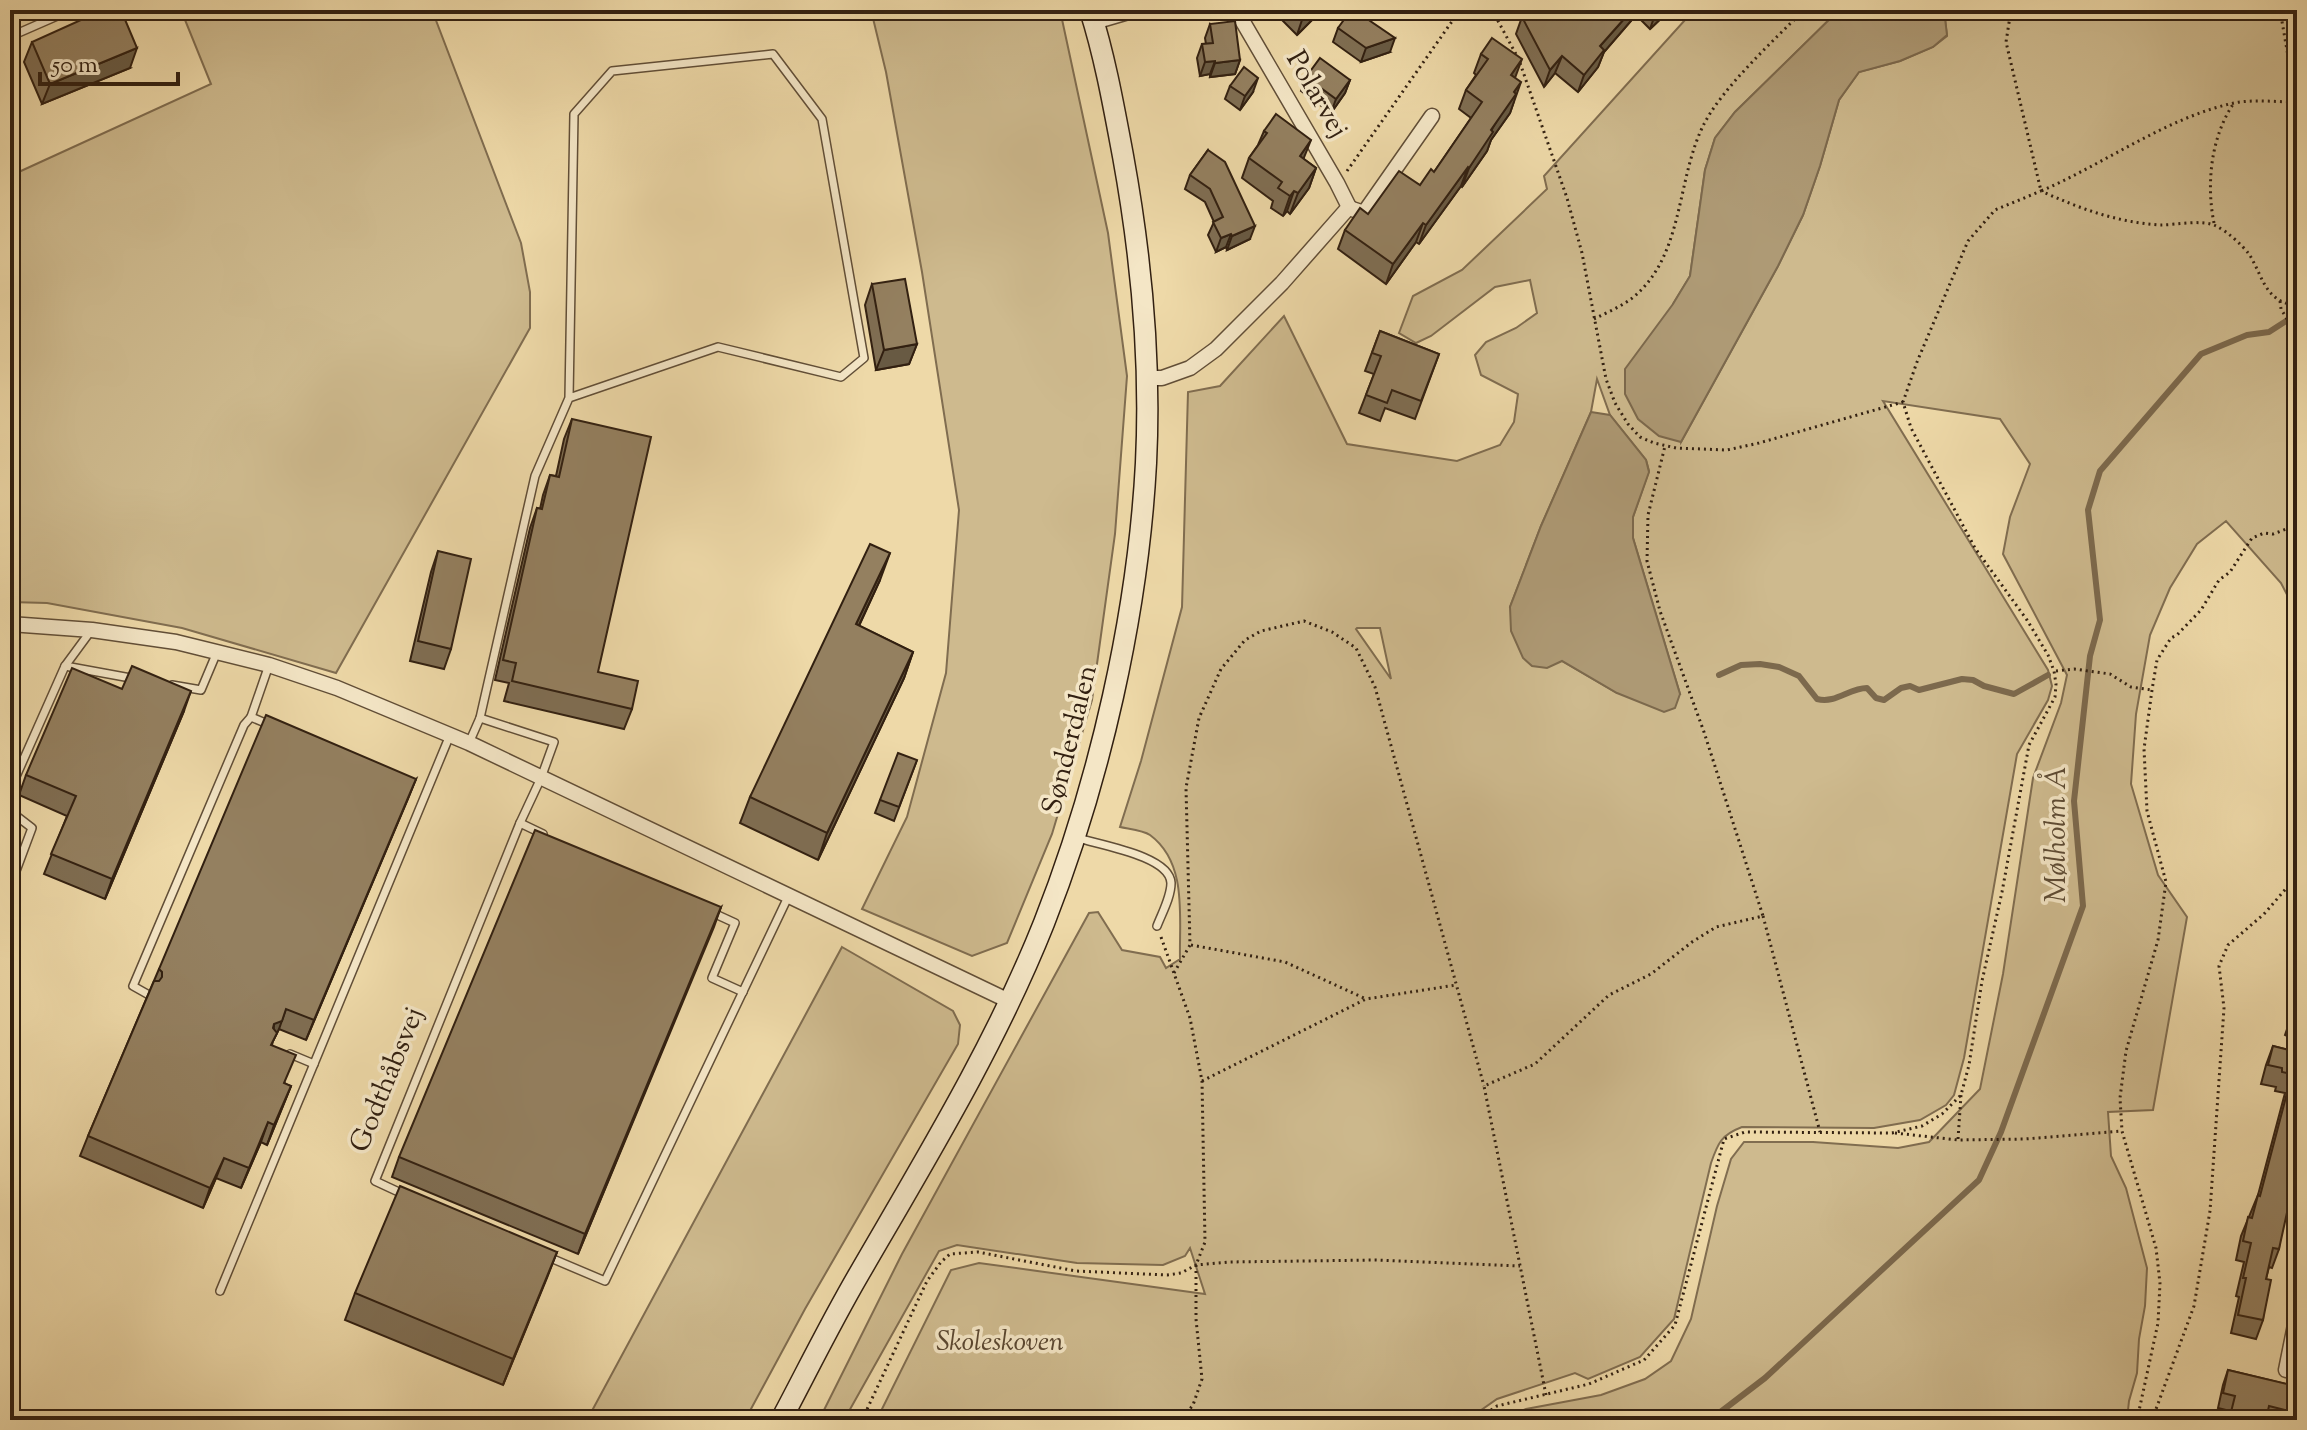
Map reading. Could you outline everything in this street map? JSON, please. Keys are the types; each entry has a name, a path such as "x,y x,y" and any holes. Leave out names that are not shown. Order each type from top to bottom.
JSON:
{"street":[{"path":"1092,16 1135,10"},
{"name":"Polarvej","path":"1236,10 1349,207"},
{"name":"Sønderdalen","path":"781,1420 856,1280 951,1115 1009,1001 1076,837 1113,697 1137,557 1146,463 1147,378 1134,219 1117,122 1092,16"},
{"path":"1147,378 1162,378 1190,368 1216,349 1282,283 1349,207 1364,213 1432,116"},
{"path":"10,624 92,630 176,642 269,665 337,688 469,743 1009,1001"},
{"path":"2286,1370 2297,1315"}],"lane":[{"path":"10,42 16,34 71,10"},
{"path":"469,743 480,718 535,476 569,398 574,114 612,71 773,54 822,119 864,358 841,377 718,347 569,398"},
{"path":"10,790 65,666 92,630"},
{"path":"156,682 201,690 217,652"},
{"path":"149,995 133,986 244,725 251,717 269,665"},
{"path":"65,666 141,679"},
{"path":"251,717 280,729"},
{"name":"Godthåbsvej","path":"418,1200 375,1181 554,742 480,718"},
{"path":"220,1291 450,735"},
{"path":"412,786 427,792"},
{"path":"10,811 32,828 10,887"},
{"path":"520,823 549,837"},
{"path":"1076,837 1155,861 1166,869 1171,882 1157,926"},
{"path":"533,1250 605,1281 788,897"},
{"path":"706,910 735,923 712,978 743,992"},
{"path":"286,1053 314,1064"}],"path":[{"path":"1337,183 1460,10"},
{"path":"1492,10 1522,66 1567,198 1582,253 1606,379 1615,403 1640,437 1665,446 1703,451 1727,450 1903,402"},
{"path":"1594,319 1631,299 1657,272 1673,231 1689,163 1704,124 1723,95 1804,10"},
{"path":"2011,10 2006,42 2041,191"},
{"path":"1958,1140 1961,1095 2022,776 2029,745 2055,697 2054,671 2027,620 1975,548 1911,428 1903,402 1968,241 1995,210 2070,179 2194,113 2234,103 2296,102 2280,10"},
{"path":"2214,225 2214,150 2219,131 2234,103"},
{"path":"2041,191 2085,211 2109,217 2160,225 2214,225 2247,252 2269,293 2280,301 2297,306"},
{"path":"2280,301 2281,309 2297,336"},
{"path":"1665,446 1648,515 1647,561 1660,611 1704,732 1763,916 1820,1133"},
{"path":"2137,1420 2158,1323 2160,1283 2156,1248 2122,1131 2120,1098 2126,1051 2158,940 2166,882 2147,811 2144,749 2157,660 2171,638 2201,610 2219,580 2230,572 2252,538 2297,525"},
{"path":"1174,973 1190,945 1186,788 1199,718 1221,669 1245,640 1261,631 1304,621 1332,632 1356,648 1375,687 1484,1086 1546,1395"},
{"path":"2054,671 2074,669 2110,674 2131,687 2152,690"},
{"path":"2152,1420 2194,1306 2210,1211 2224,1008 2219,966 2228,945 2264,914 2297,876"},
{"path":"1484,1086 1535,1064 1609,995 1651,974 1716,927 1763,916"},
{"path":"1157,926 1190,1018 1202,1081 1205,1242 1196,1265 1196,1319 1202,1379 1193,1405 1181,1420"},
{"path":"1190,945 1285,962 1366,999"},
{"path":"1202,1081 1366,999 1456,985"},
{"path":"1892,1133 1922,1126 1942,1114 1961,1095"},
{"path":"1476,1420 1497,1406 1589,1384 1644,1360 1675,1325 1724,1139 1745,1132 1892,1133 1958,1140 2025,1139 2122,1131"},
{"path":"862,1420 927,1281 950,1254 978,1252 1076,1271 1167,1275 1181,1273 1196,1265 1229,1262 1376,1260 1520,1266"}],"green space":[{"path":"181,10 432,10 521,243 530,292 530,328 336,673 182,628 47,603 10,602 10,176 211,84"},
{"path":"871,10 1060,10 1108,233 1127,376 1115,534 1092,700 1052,834 1007,943 972,956 862,909 907,817 946,673 959,510 922,272 886,72"},
{"name":"Skoleskoven","path":"1694,10 1839,10 1735,112 1715,138 1705,170 1690,276 1673,304 1681,442 1803,215 1839,100 1859,72 1900,61 1933,47 1947,36 1944,10 2297,10 2297,614 2281,583 2226,521 2197,544 2170,588 2150,635 2136,714 2131,784 2158,875 2187,917 2153,1110 2108,1112 2111,1156 2126,1188 2147,1268 2137,1373 2127,1420 1500,1420 1526,1409 1601,1395 1645,1379 1671,1361 1691,1319 1731,1159 1744,1142 1813,1142 1898,1148 1929,1142 1980,1089 2003,974 2033,778 2061,703 2067,675 2003,554 2010,517 2030,464 2000,419 1883,401 2048,670 2052,686 2048,700 2017,754 1964,1058 1954,1095 1946,1105 1920,1120 1874,1128 1742,1127 1729,1133 1718,1145 1711,1163 1674,1319 1640,1357 1588,1379 1575,1373 1497,1399 1467,1420 879,1420 951,1270 979,1263 1205,1294 1190,1248 1185,1256 1163,1265 1077,1263 957,1245 939,1251 844,1420 819,1420 902,1254 1089,913 1098,912 1122,950 1160,957 1166,968 1180,959 1179,892 1171,860 1150,835 1120,827 1182,607 1188,392 1220,386 1284,316 1347,444 1457,461 1500,445 1514,422 1518,394 1481,375 1475,355 1486,342 1516,328 1537,313 1530,280 1495,287 1431,336 1416,343 1399,333 1413,296 1462,270 1547,189 1544,176","holes":["1597,379 1610,415 1646,460 1649,471 1633,517 1633,538 1680,694 1617,693 1562,661 1510,607 1541,526 1591,412","1380,628 1391,679 1356,629"]},
{"path":"842,947 953,1011 960,1025 958,1044 805,1309 745,1420 587,1420"}],"shaded area":[{"path":"1839,10 1944,10 1947,35 1933,47 1900,61 1859,72 1839,100 1803,215 1778,266 1681,442 1659,436 1638,419 1625,394 1625,369 1690,276 1705,170 1715,138 1735,112"},
{"path":"1591,412 1610,415 1646,460 1649,472 1633,517 1633,538 1680,694 1675,708 1664,712 1617,693 1562,661 1547,668 1532,666 1523,658 1511,631 1510,607 1541,526"}],"building":[{"path":"103,10 121,10 137,48 50,84 32,42"},
{"path":"1297,10 1310,10 1303,17"},
{"path":"1351,10 1395,38 1366,48 1338,28"},
{"path":"1528,10 1632,10 1600,46 1604,50 1584,75 1562,56 1550,70 1522,17"},
{"path":"1235,21 1240,60 1205,62 1202,44 1213,43 1210,24"},
{"path":"1492,38 1522,59 1511,75 1521,82 1514,92 1516,94 1469,168 1393,264 1345,230 1360,208 1368,214 1399,171 1420,185 1431,169 1434,172 1482,102 1466,90 1488,59 1481,54"},
{"path":"1320,58 1350,80 1336,99 1306,77"},
{"path":"1244,67 1258,78 1245,96 1230,86"},
{"path":"1276,114 1311,140 1300,156 1316,168 1298,193 1294,191 1290,196 1278,188 1282,182 1249,158"},
{"path":"1208,150 1225,162 1255,226 1221,238 1213,222 1223,217 1210,189 1190,175"},
{"path":"905,279 917,344 884,350 872,284"},
{"path":"1380,331 1439,354 1421,401 1392,390 1387,403 1366,395 1381,356 1372,353"},
{"path":"572,419 651,437 598,672 638,681 632,709 512,681 516,663 503,660 537,508 542,509 550,475 559,477"},
{"path":"870,544 890,553 856,624 913,652 827,833 750,797"},
{"path":"438,551 471,559 451,649 418,641"},
{"path":"132,666 191,691 112,879 51,854 76,796 26,775 72,668 122,689"},
{"path":"266,715 416,779 314,1020 286,1009 282,1021 274,1024 277,1033 271,1045 296,1055 284,1083 291,1086 274,1125 268,1122 249,1168 224,1158 210,1188 88,1136 154,981 162,977 159,969"},
{"path":"898,753 917,760 899,807 880,800"},
{"path":"535,830 721,907 585,1234 399,1157"},
{"path":"2297,1001 2297,1019 2292,1017"},
{"path":"2273,1046 2297,1052 2297,1167 2279,1249 2273,1248 2266,1279 2271,1280 2263,1320 2238,1315 2251,1243 2243,1241 2248,1217 2252,1218 2260,1196 2292,1074 2268,1065"},
{"path":"400,1186 557,1252 513,1359 355,1293"},
{"path":"2228,1370 2291,1385 2292,1379 2297,1380 2297,1413 2269,1406 2267,1415 2254,1412 2251,1420 2232,1420 2230,1416 2235,1396 2223,1393"},
{"path":"224,1410 225,1420 186,1420 185,1411"}],"waterway":[{"name":"Mølholm Å","path":"1710,1420 1765,1378 1979,1180 2001,1132 2083,906 2074,801 2090,656 2100,620 2088,510 2100,471 2201,354 2247,335 2269,332 2297,314"},
{"path":"1719,675 1741,665 1779,667 1799,676 1817,699 1824,700 1867,688 1876,698 1884,700 1901,688 1910,686 1919,690 1962,679 2014,694 2048,675"}]}
